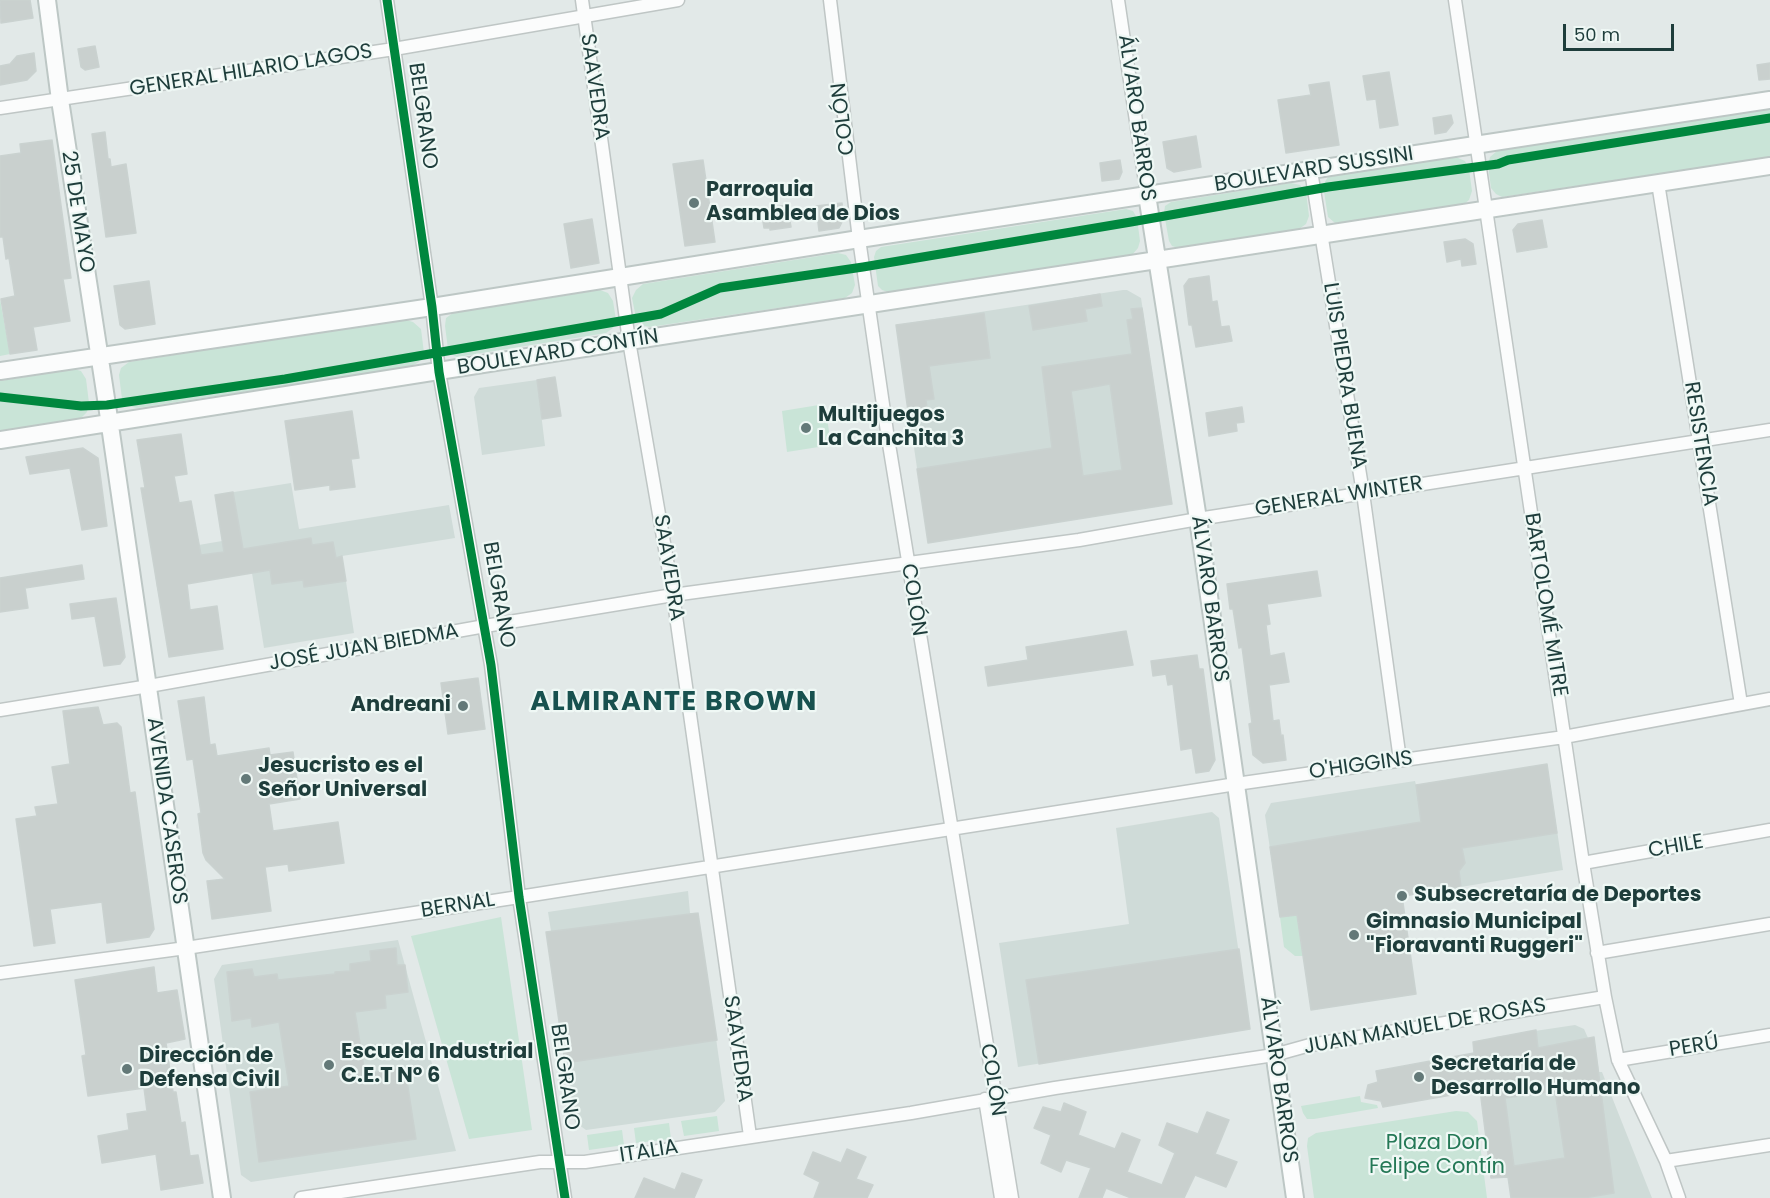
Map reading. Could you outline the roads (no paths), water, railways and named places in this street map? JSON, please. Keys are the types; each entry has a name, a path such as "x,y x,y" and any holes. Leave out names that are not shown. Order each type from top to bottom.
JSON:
{"main road":[{"name":"25 DE MAYO","path":"47,0 60,100 110,423"},
{"name":"BOULEVARD SUSSINI","path":"859,239 1770,100"},
{"path":"868,306 1770,166"},
{"name":"ÁLVARO BARROS","path":"1147,195 1198,519 1295,1198"},
{"path":"0,371 621,278 859,239"},
{"name":"BOULEVARD CONTÍN","path":"0,440 629,341 868,306"},
{"name":"AVENIDA CASEROS","path":"110,423 222,1198"}],"street":[{"name":"BELGRANO","path":"387,0 432,307 439,372 485,626 519,897 565,1198"},
{"name":"SAAVEDRA","path":"582,0 629,341 673,595 750,1136"},
{"name":"GENERAL HILARIO LAGOS","path":"0,108 394,49 678,0"},
{"name":"COLÓN","path":"830,0 868,306 907,564 951,830 990,1099 1000,1198"},
{"name":"ÁLVARO BARROS","path":"1118,0 1147,195"},
{"name":"BARTOLOMÉ MITRE","path":"1455,0 1582,863 1605,997 1618,1060 1666,1161 1679,1198"},
{"name":"LUIS PIEDRA BUENA","path":"1311,171 1363,493 1400,760"},
{"name":"RESISTENCIA","path":"1658,183 1741,704"},
{"name":"GENERAL WINTER","path":"907,564 1079,540 1198,519 1770,430"},
{"name":"JOSÉ JUAN BIEDMA","path":"0,710 673,595 907,564"},
{"name":"O'HIGGINS","path":"951,830 1236,784 1564,737 1770,699"},
{"name":"BERNAL","path":"0,974 186,948 951,830"},
{"name":"CHILE","path":"1582,863 1770,830"},
{"path":"1597,953 1770,925"},
{"name":"JUAN MANUEL DE ROSAS","path":"990,1099 1274,1055 1310,1045 1605,997"},
{"name":"PERÚ","path":"1618,1060 1770,1035"},
{"name":"COLÓN","path":"990,1099 1012,1198"},
{"name":"ITALIA","path":"301,1198 540,1162 585,1162 990,1099"},
{"path":"1666,1161 1770,1145"}],"place":[{"name":"Parroquia Asamblea de Dios","path":"694,203"},
{"name":"Multijuegos La Canchita 3","path":"806,428"},
{"name":"Andreani","path":"463,706"},
{"name":"Jesucristo es el Señor Universal","path":"246,779"},
{"name":"Subsecretaría de Deportes","path":"1402,896"},
{"name":"Gimnasio Municipal \"Fioravanti Ruggeri\"","path":"1354,935"},
{"name":"Escuela Industrial C.E.T Nº 6","path":"329,1065"},
{"name":"Dirección de Defensa Civil","path":"127,1069"},
{"name":"Secretaría de Desarrollo Humano","path":"1419,1077"}],"district":[{"name":"ALMIRANTE BROWN","path":"674,703"}],"park label":[{"name":"Plaza Don Felipe Contín","path":"1437,1156"}]}
